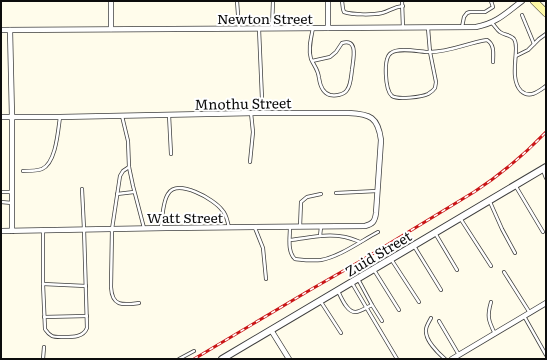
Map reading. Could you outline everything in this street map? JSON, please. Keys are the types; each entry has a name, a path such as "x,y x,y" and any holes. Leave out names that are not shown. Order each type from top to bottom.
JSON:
{"main road":[{"path":"534,1 546,13"},
{"path":"540,1 546,7"}],"street":[{"path":"111,1 111,29"},
{"path":"328,1 328,28"},
{"name":"Newton Street","path":"1,30 462,28 480,26 492,22 500,18 522,1"},
{"path":"10,30 12,230"},
{"name":"Mnothu Street","path":"1,117 251,113 361,114 373,118 380,131 381,140 375,219 370,225"},
{"name":"Zuid Street","path":"222,359 544,168"},
{"name":"Watt Street","path":"1,231 144,228 357,227 370,225"},
{"path":"452,359 546,303"},
{"path":"271,330 289,359"}],"lane":[{"path":"237,1 239,29"},
{"path":"272,29 273,1"},
{"path":"342,1 344,12 348,14 382,13 402,6"},
{"path":"402,1 403,28"},
{"path":"462,28 465,14 470,12 487,12 493,7 491,1"},
{"path":"522,16 534,44"},
{"path":"492,22 500,32 513,37 514,39 516,44 515,76 519,89 531,95 546,86"},
{"path":"312,61 330,57 336,52 342,43 346,42 352,44 354,57 350,84 346,92 340,95 331,95 322,88 318,72 312,61 310,50 313,28"},
{"path":"428,28 430,52 436,86 434,90 425,95 416,97 397,98 393,96 388,87 386,62 389,54 394,51 401,50 430,52 443,51 470,43 487,40 492,46 493,62"},
{"path":"259,29 262,99"},
{"path":"516,56 526,52 539,38 546,34"},
{"path":"250,162 253,132 251,113"},
{"path":"169,115 171,154"},
{"path":"122,116 128,141 129,166 134,192 144,228"},
{"path":"23,171 41,170 49,164 56,141 60,117"},
{"path":"129,166 122,173 119,181 112,229 110,273 111,294 115,301 119,304 139,303"},
{"path":"544,168 546,178"},
{"path":"515,185 543,232"},
{"path":"161,228 165,200 171,190 180,188 193,191 206,197 220,207 226,216 229,228"},
{"path":"43,230 45,329 49,335 53,337 75,337 86,331 87,328 82,189"},
{"path":"336,193 378,191"},
{"path":"1,192 12,192"},
{"path":"117,194 134,192"},
{"path":"300,227 301,202 307,197 321,194"},
{"path":"489,200 515,253"},
{"path":"1,202 12,203"},
{"path":"460,218 491,266"},
{"path":"290,227 291,254 295,259 314,260 327,258 344,251 378,232"},
{"path":"320,236 321,227"},
{"path":"255,228 263,248 266,279"},
{"path":"434,233 458,270"},
{"path":"290,240 320,236 343,236 360,242"},
{"path":"414,245 441,290"},
{"path":"392,259 419,302"},
{"path":"373,270 399,310"},
{"path":"504,272 530,313"},
{"path":"358,278 382,321"},
{"path":"352,282 397,359"},
{"path":"43,284 86,286"},
{"path":"338,290 350,310 356,312 372,305"},
{"path":"320,301 341,334"},
{"path":"491,302 488,317 495,334"},
{"path":"44,317 87,316"},
{"path":"524,316 546,355"},
{"path":"431,318 426,327 426,335 434,348 446,359"},
{"path":"439,321 459,355"},
{"path":"43,359 44,347"},
{"path":"178,359 194,351"}],"railway":[{"path":"194,359 474,192 512,164 546,132"}]}
